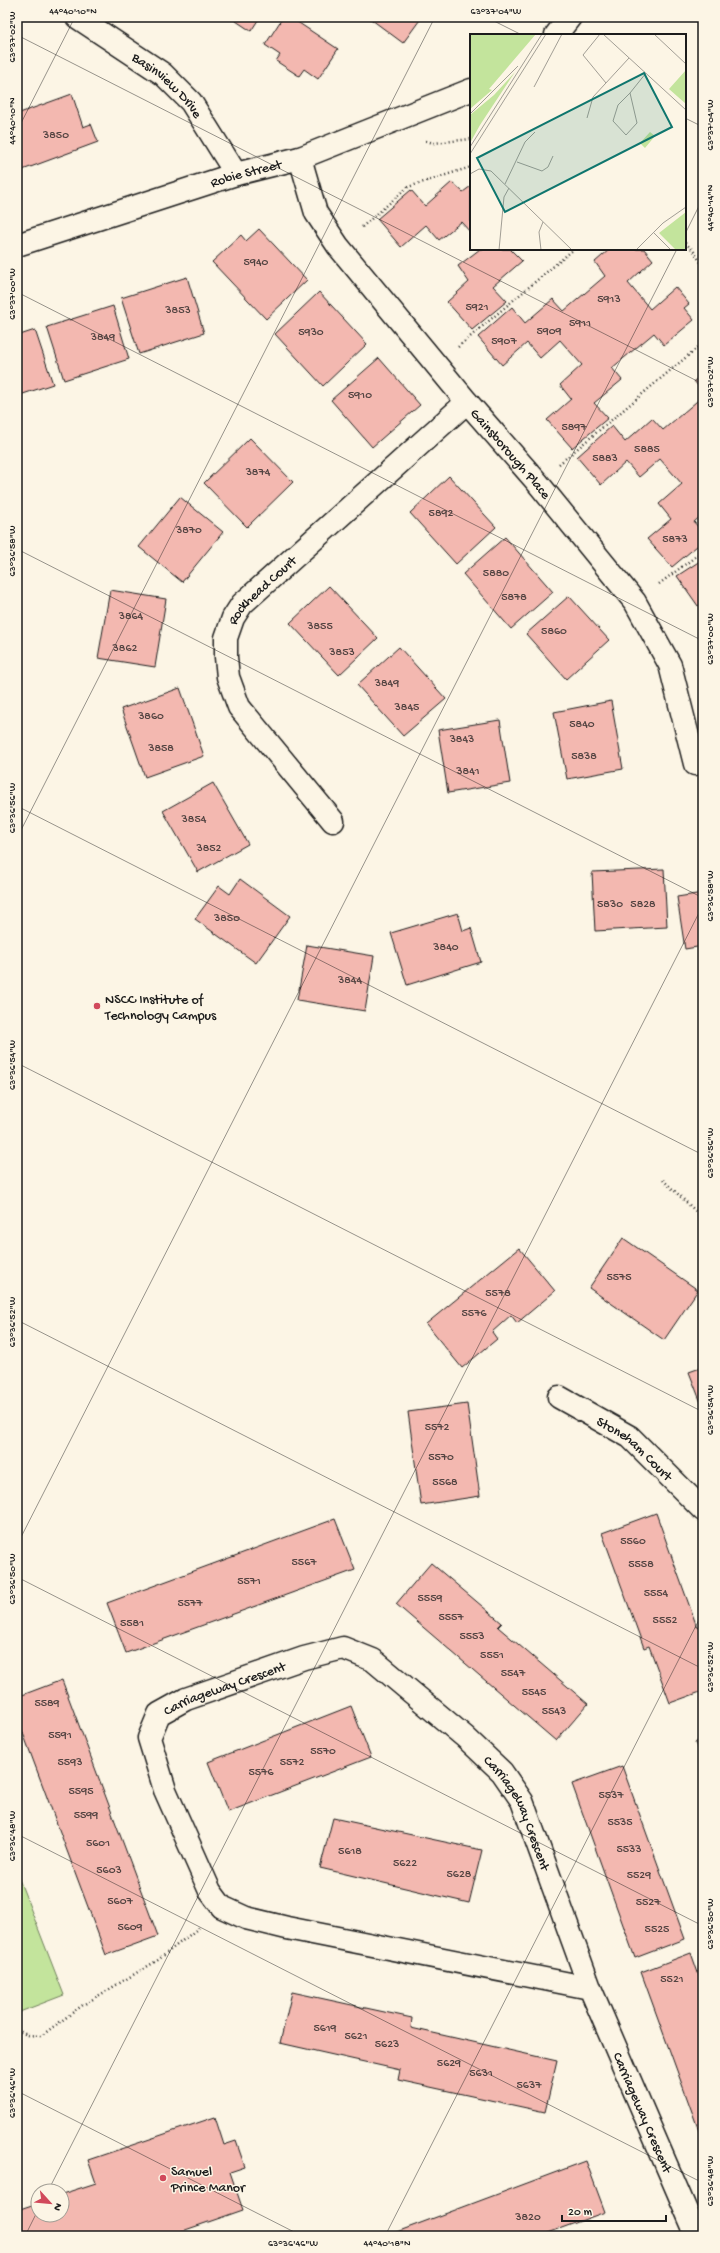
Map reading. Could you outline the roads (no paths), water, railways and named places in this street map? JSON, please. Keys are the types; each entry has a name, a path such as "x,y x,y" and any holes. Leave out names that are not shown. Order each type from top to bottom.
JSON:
{"street":[{"name":"Basinview Drive","path":"77,17 163,74 191,102 236,174"},
{"path":"557,34 570,17"},
{"name":"Robie Street","path":"17,245 236,174 300,158 470,90"},
{"name":"Gainsborough Place","path":"300,158 316,213 338,246 467,402 537,482 635,602 670,665 694,764"},
{"name":"Rockhead Court","path":"333,821 239,707 228,677 226,638 231,624 242,604 467,402"},
{"name":"Stoneham Court","path":"559,1397 630,1437 703,1510"},
{"name":"Carriageway Crescent","path":"590,1988 288,1928 246,1918 222,1906 210,1891 165,1790 149,1738 159,1714 186,1699 304,1658 343,1648 373,1660 465,1737 502,1772 522,1801 590,1988 697,2236"}],"place":[{"name":"NSCC Institute of Technology Campus","path":"97,1006"},
{"name":"Samuel Prince Manor","path":"163,2178"}]}
